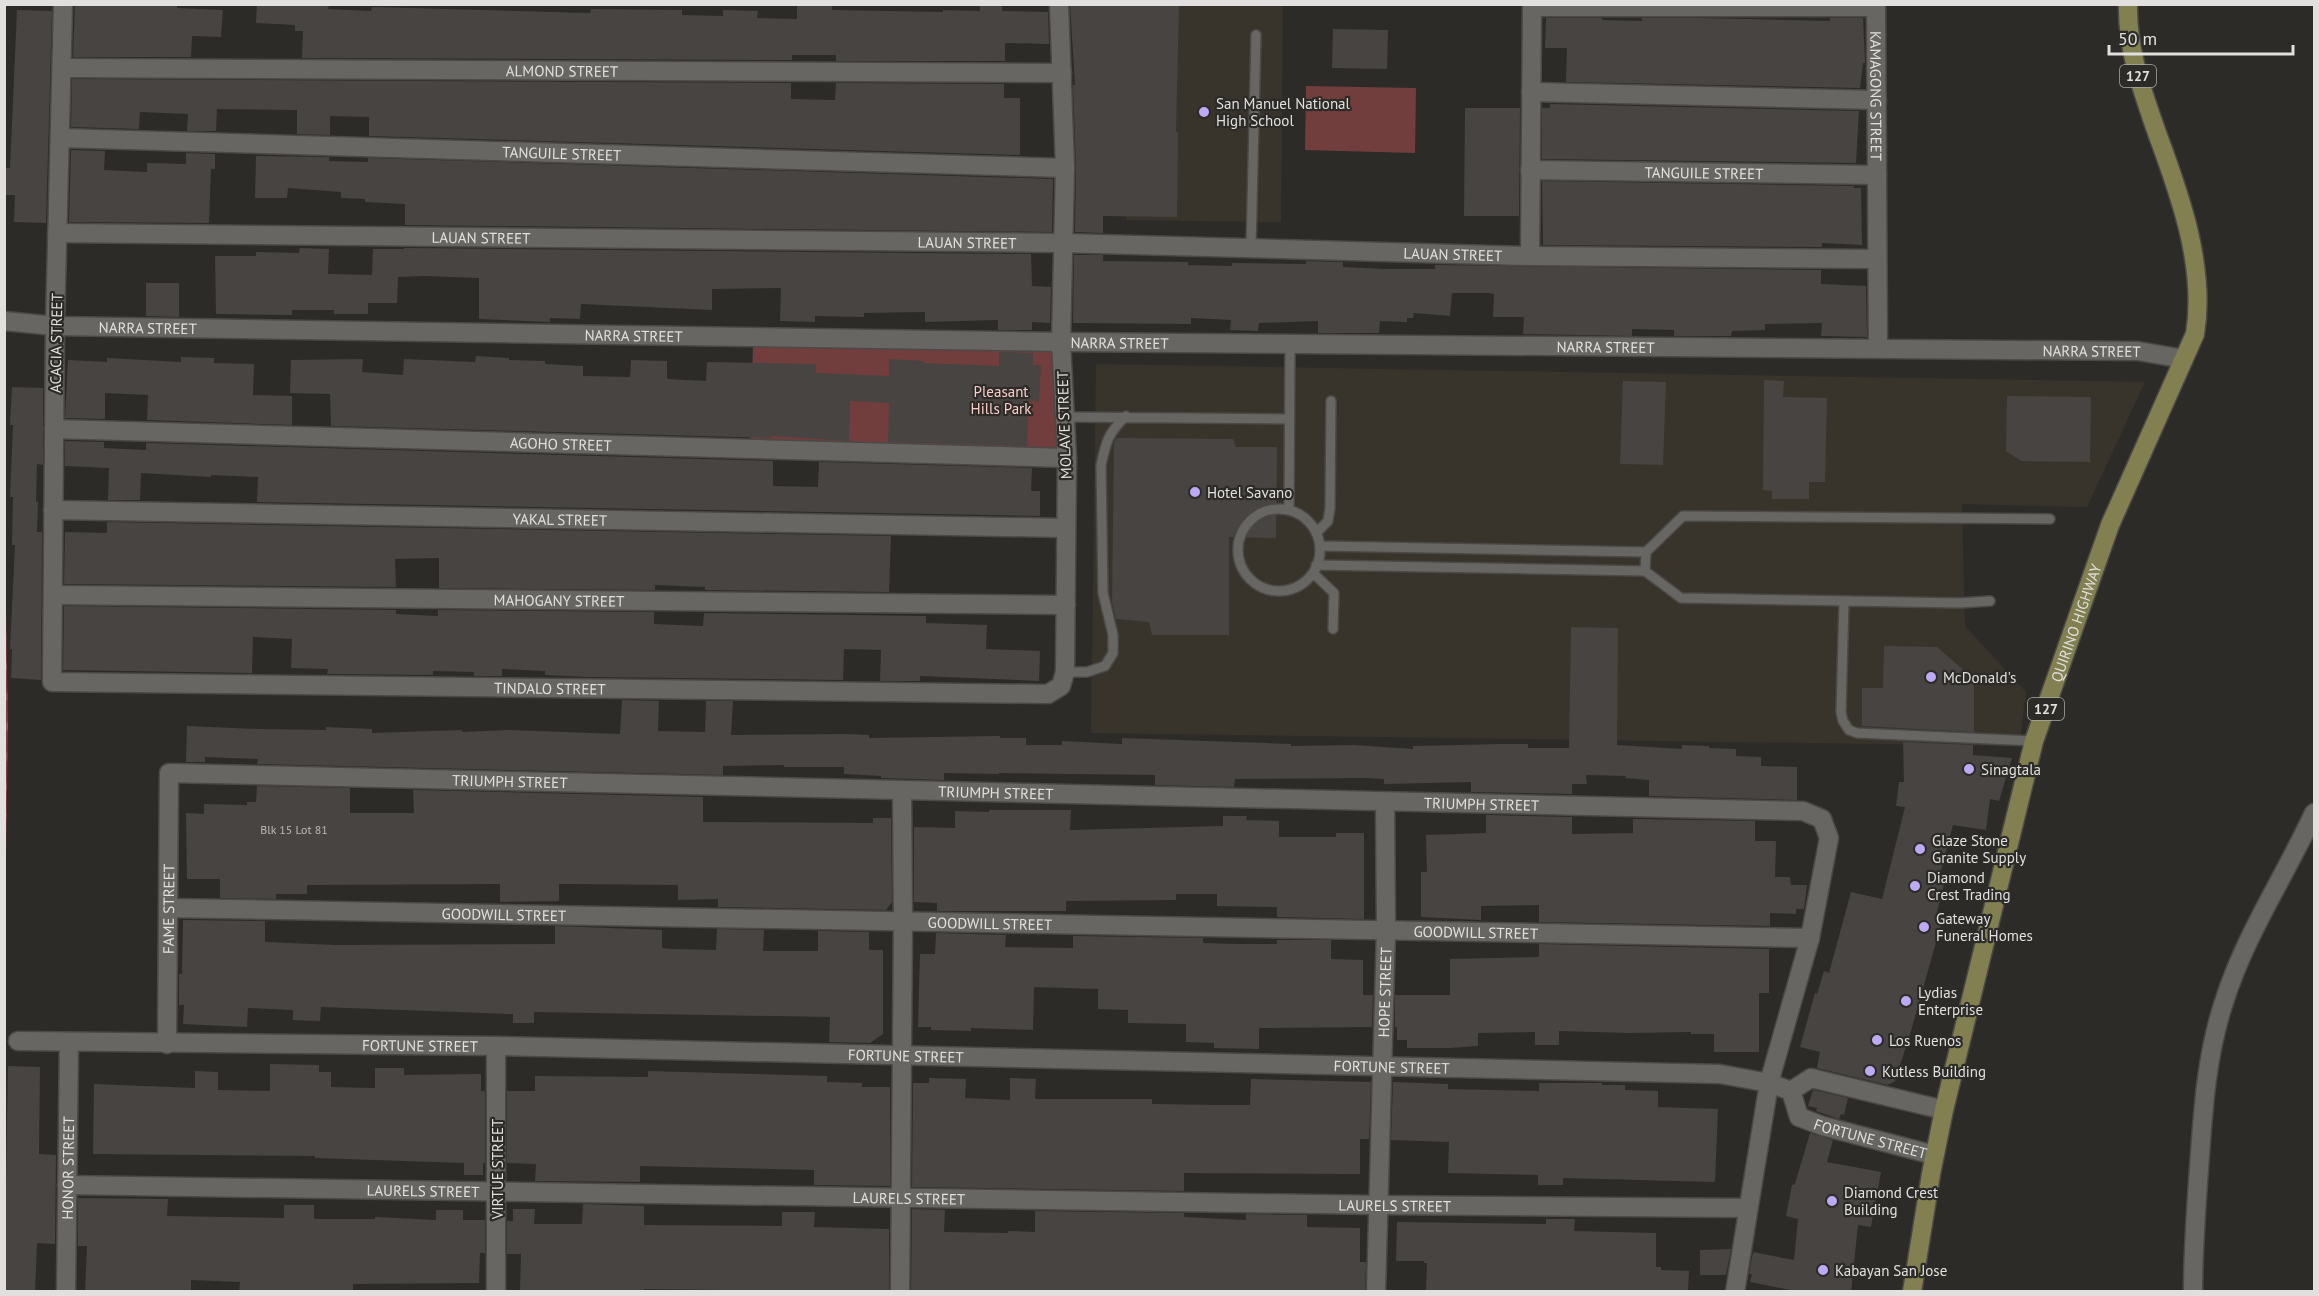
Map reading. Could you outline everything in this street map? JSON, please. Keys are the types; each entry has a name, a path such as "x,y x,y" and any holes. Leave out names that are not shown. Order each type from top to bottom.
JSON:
{"main road":[{"name":"QUIRINO HIGHWAY","path":"1912,1292 1944,1110 2034,741 2110,525 2195,334 2198,316 2192,252 2180,201 2130,46 2128,4"}],"street":[{"name":"ACACIA STREET","path":"52,682 57,233 63,4"},
{"name":"MOLAVE STREET","path":"1059,4 1065,168 1061,342 1067,458 1065,672"},
{"name":"KAMAGONG STREET","path":"1530,256 1532,6 1876,7 1878,348"},
{"name":"ALMOND STREET","path":"62,68 1062,73"},
{"path":"1531,92 1877,100"},
{"name":"TANGUILE STREET","path":"60,138 1065,168"},
{"name":"TANGUILE STREET","path":"1530,170 1877,175"},
{"name":"LAUAN STREET","path":"57,233 1062,243 1530,256 1877,259"},
{"name":"NARRA STREET","path":"4,321 56,326 1061,342 2138,351 2184,359"},
{"name":"AGOHO STREET","path":"54,429 1067,458"},
{"name":"YAKAL STREET","path":"53,510 1066,528"},
{"name":"MAHOGANY STREET","path":"53,595 1066,605"},
{"name":"TINDALO STREET","path":"52,682 1048,694 1062,686 1065,672"},
{"name":"TRIUMPH STREET","path":"169,773 1803,811 1822,819 1829,838 1810,938"},
{"name":"FAME STREET","path":"167,1044 169,773"},
{"path":"900,1292 902,790"},
{"name":"HOPE STREET","path":"1376,1292 1386,930 1385,802"},
{"path":"2193,1292 2193,1251 2210,1051 2224,1000 2245,950 2314,813"},
{"name":"GOODWILL STREET","path":"168,908 1810,938"},
{"path":"1735,1292 1769,1083 1810,938"},
{"name":"FORTUNE STREET","path":"18,1041 496,1046 1720,1074 1769,1083 1791,1091 1799,1117 1822,1126 1935,1155"},
{"name":"HONOR STREET","path":"66,1292 69,1042"},
{"name":"VIRTUE STREET","path":"496,1046 496,1292"},
{"path":"1791,1091 1811,1078 1944,1110"},
{"name":"LAURELS STREET","path":"67,1185 1377,1205 1748,1208"}],"lane":[{"path":"1251,248 1256,35"},
{"path":"1289,510 1290,344"},
{"path":"1316,533 1328,521 1330,508 1331,401"},
{"path":"1065,672 1088,672 1105,666 1113,653 1113,635 1103,593 1101,465 1105,445 1112,429 1126,416"},
{"path":"1065,417 1289,419"},
{"path":"1270,509 1289,510 1308,521 1316,533 1320,546 1314,569 1296,586 1276,591 1263,588 1251,581 1243,571 1238,559 1237,546 1240,533 1258,514 1270,509"},
{"path":"1645,572 1646,552 1683,516 2050,519"},
{"path":"1320,546 1646,552"},
{"path":"1314,569 1645,572 1681,598 1990,602"},
{"path":"1314,569 1334,593 1333,629"},
{"path":"1844,601 1841,712 1843,721 1849,730 1857,733 2034,741"}],"shaded area":[{"name":"San Manuel National High School","path":"1128,5 1283,5 1281,222 1126,220"},
{"path":"1096,364 2145,382 2087,507 1962,504 1965,626 2026,692 2019,746 1091,733"}],"green space":[{"path":"1306,86 1416,88 1415,153 1305,150"},
{"name":"Pleasant Hills Park","path":"1056,343 1058,457 750,451 753,344"},
{"path":"4,555 8,722 5,927"}],"building":[{"path":"75,4 177,4 177,8 223,10 221,37 192,36 191,57 73,57"},
{"path":"257,4 329,4 328,9 371,11 372,7 590,13 591,9 682,10 682,15 723,16 723,10 758,11 757,18 797,19 797,4 832,4 832,10 943,12 943,10 980,11 980,4 1002,4 1002,11 1048,12 1049,44 1005,43 1005,61 836,61 836,55 792,55 792,60 302,58 303,31 295,31 295,25 256,23"},
{"path":"1070,4 1179,4 1177,217 1103,216 1103,233 1075,232 1076,168 1073,85 1075,85"},
{"path":"17,10 52,11 46,223 14,222 15,195 4,195 4,168 10,168"},
{"path":"1546,18 1642,21 1642,18 1830,21 1830,18 1863,18 1865,63 1863,63 1860,88 1566,82 1567,48 1545,48"},
{"path":"1333,29 1388,30 1387,69 1332,68"},
{"path":"72,79 791,83 791,99 835,100 836,83 1004,84 1004,98 1020,98 1020,155 369,136 369,117 330,116 330,135 297,134 297,110 217,109 216,131 187,131 188,114 140,112 139,129 71,127"},
{"path":"1550,104 1859,111 1856,163 1542,159 1542,108 1550,108"},
{"path":"1465,108 1520,108 1519,216 1464,216"},
{"path":"71,150 105,151 104,170 147,172 147,163 186,164 186,153 215,154 215,169 211,169 209,223 69,222"},
{"path":"256,156 329,157 329,161 368,162 368,158 1053,179 1052,232 405,225 405,204 341,198 341,192 288,188 287,198 255,198"},
{"path":"1542,181 1854,186 1854,188 1861,188 1862,245 1822,243 1822,247 1543,245"},
{"path":"300,248 329,249 328,274 372,275 373,249 404,248 1031,254 1032,286 1051,287 1050,323 1032,322 1032,330 998,330 998,320 925,322 925,312 864,313 864,317 815,316 815,322 780,321 781,288 712,289 712,310 581,304 580,319 550,318 550,322 479,319 479,278 424,276 398,277 397,303 368,303 368,314 334,314 334,310 292,310 292,315 216,314 215,256 256,256 256,252 299,253"},
{"path":"1074,255 1103,255 1103,261 1188,262 1188,265 1232,266 1232,263 1306,264 1306,261 1343,262 1343,267 1384,269 1435,269 1435,265 1821,270 1821,284 1866,286 1867,337 1821,336 1822,323 1765,324 1765,330 1732,331 1731,336 1674,336 1674,330 1632,329 1632,336 1523,334 1524,317 1493,317 1494,294 1489,293 1452,293 1450,316 1414,313 1413,318 1407,318 1407,322 1380,321 1379,333 1318,333 1318,321 1259,323 1258,331 1230,330 1231,320 1191,318 1191,324 1073,323"},
{"path":"146,283 179,283 179,317 146,316"},
{"path":"999,352 1033,353 1033,365 1041,365 1039,401 1029,401 1027,446 888,442 889,403 850,401 849,441 772,436 772,438 331,426 330,394 290,393 291,360 363,359 362,372 403,375 404,359 475,362 476,356 583,366 583,376 630,377 631,360 667,361 667,379 706,381 707,362 816,364 816,373 889,376 889,359 999,366"},
{"path":"181,357 214,358 214,363 254,364 253,395 292,396 292,425 147,420 148,395 105,393 105,419 65,418 68,360 107,362 107,358 181,362"},
{"path":"1764,380 1784,381 1783,397 1827,398 1825,482 1809,482 1809,499 1772,499 1772,491 1763,490"},
{"path":"1623,381 1666,382 1663,465 1620,464"},
{"path":"12,387 43,388 43,465 37,464 36,502 38,502 37,532 42,532 41,680 11,678 12,649 10,649 15,545 12,545 13,497 10,497"},
{"path":"2007,396 2091,397 2090,462 2021,461 2006,451"},
{"name":"Hotel Savano","path":"1116,438 1233,439 1236,447 1277,447 1276,538 1229,537 1229,635 1152,635 1149,622 1116,619 1112,602 1114,444"},
{"path":"65,441 104,442 104,448 146,450 146,443 773,461 773,486 818,487 819,462 1032,468 1031,491 1040,491 1040,516 257,502 258,477 141,473 140,500 108,500 109,468 65,466"},
{"path":"107,522 891,536 889,592 705,590 705,587 655,585 655,590 439,588 439,558 395,559 396,587 64,584 65,532 107,533"},
{"path":"64,606 396,610 396,614 438,616 438,610 654,612 654,624 703,626 704,613 926,616 926,623 987,625 986,649 1040,651 1039,681 920,676 920,681 880,681 881,650 844,649 843,680 588,677 545,675 545,671 502,669 502,676 474,676 474,672 433,671 433,675 327,674 328,669 291,668 292,639 253,637 252,673 63,670"},
{"path":"1571,627 1618,628 1617,745 1682,749 1682,745 1736,749 1736,756 1761,757 1761,766 1797,767 1797,800 1649,796 1649,780 1625,778 1626,776 1586,775 1587,784 1572,784 1572,794 1471,792 1471,782 1384,784 1384,779 1365,778 1235,779 1234,787 1155,785 1155,775 944,773 944,780 881,778 881,776 844,774 844,767 784,767 784,765 723,766 723,775 257,764 258,759 205,757 205,762 186,762 187,726 326,730 326,727 372,729 372,733 508,730 620,734 622,700 659,701 658,731 705,732 706,701 733,701 731,735 846,734 869,735 869,738 1000,736 1000,738 1026,738 1026,745 1062,745 1062,741 1122,744 1122,738 1413,749 1413,746 1502,744 1528,744 1528,748 1569,748"},
{"path":"1884,646 1937,647 1974,679 1974,732 1862,726 1862,688 1883,688"},
{"path":"1903,742 1973,745 1973,755 2012,758 1999,801 1990,799 1986,830 1953,825 1940,874 1946,876 1937,912 1944,914 1895,1081 1888,1085 1817,1068 1820,1052 1800,1047 1815,993 1817,994 1824,971 1829,973 1851,892 1882,899 1905,807 1896,806 1899,782 1904,782"},
{"path":"257,786 350,788 350,813 414,813 413,790 703,797 703,822 873,823 873,818 891,818 892,902 886,910 718,907 718,899 678,900 678,885 573,884 559,884 559,901 500,902 500,884 307,885 307,894 276,894 276,899 220,898 220,879 187,879 186,813 204,814 204,804 247,805 247,802 256,802"},
{"path":"989,810 1071,810 1070,830 1223,826 1223,816 1247,816 1246,820 1279,821 1279,837 1336,837 1336,833 1364,833 1364,919 1277,917 1277,907 1217,906 1217,894 1176,894 1176,900 1066,901 1066,911 937,911 937,903 914,902 914,827 955,828 955,811 989,812"},
{"path":"1486,815 1572,817 1572,834 1633,833 1633,819 1755,821 1755,841 1776,841 1775,877 1790,877 1791,885 1807,885 1804,909 1796,909 1796,914 1770,913 1770,926 1539,922 1539,905 1481,906 1481,920 1421,917 1421,872 1427,872 1426,835 1486,833"},
{"path":"183,920 265,921 265,942 335,945 555,944 555,926 662,930 662,948 716,950 717,929 764,930 763,951 818,951 818,931 869,932 869,950 883,950 883,1034 870,1043 829,1042 830,1017 534,1012 534,1023 513,1023 513,1014 321,1007 320,1021 293,1020 293,1010 248,1008 247,1027 183,1024 184,1005 179,1005 179,974 182,974"},
{"path":"936,933 1006,935 1005,947 1073,948 1073,936 1203,938 1203,943 1236,944 1277,944 1277,940 1331,940 1331,959 1363,960 1363,995 1373,995 1372,1027 1259,1028 1259,1049 1214,1048 1214,1043 1186,1042 1186,1024 1128,1023 1128,1010 1098,1009 1098,989 1034,987 1033,1030 971,1028 971,1031 931,1030 931,1027 918,1027 920,954 935,954"},
{"path":"1539,944 1769,949 1769,993 1759,993 1759,1052 1714,1052 1714,1034 1691,1034 1691,1032 1559,1031 1559,1045 1535,1045 1535,1032 1478,1033 1478,1046 1450,1048 1407,1048 1407,1040 1397,1040 1395,995 1450,995 1450,959 1539,957"},
{"path":"270,1064 319,1065 319,1072 331,1072 331,1087 375,1088 375,1068 404,1068 404,1075 481,1074 481,1091 485,1091 483,1175 464,1175 464,1163 315,1158 315,1156 93,1154 94,1084 195,1088 195,1071 218,1072 218,1090 270,1091"},
{"path":"8,1066 40,1067 39,1154 56,1155 55,1244 37,1243 35,1292 4,1292"},
{"path":"648,1071 827,1076 827,1082 862,1083 862,1087 890,1087 890,1186 814,1185 814,1170 640,1166 640,1182 535,1181 536,1164 507,1163 507,1091 535,1091 535,1076 648,1077"},
{"path":"929,1078 966,1079 965,1098 1010,1100 1010,1078 1036,1079 1035,1099 1152,1099 1152,1104 1218,1105 1250,1105 1251,1079 1371,1082 1369,1139 1360,1139 1360,1174 1184,1173 1184,1191 912,1187 913,1083 929,1083"},
{"path":"1393,1082 1448,1084 1448,1089 1539,1091 1539,1083 1602,1083 1602,1085 1625,1085 1625,1090 1658,1091 1658,1107 1718,1109 1715,1182 1563,1178 1563,1185 1538,1185 1538,1175 1448,1173 1449,1142 1391,1140"},
{"path":"1813,1090 1848,1098 1844,1115 1841,1114 1839,1119 1808,1106"},
{"path":"1810,1133 1833,1140 1827,1162 1881,1172 1871,1227 1858,1225 1851,1292 1800,1292 1750,1282 1753,1252 1794,1260 1798,1219 1786,1216 1792,1185 1795,1184"},
{"path":"78,1198 168,1199 167,1216 284,1218 284,1205 314,1205 314,1219 375,1219 375,1217 436,1220 436,1210 463,1210 463,1220 485,1220 485,1253 480,1253 479,1283 353,1284 353,1292 239,1292 240,1282 191,1280 191,1292 85,1292 87,1246 78,1246"},
{"path":"583,1204 644,1206 644,1225 782,1226 782,1212 815,1212 814,1227 889,1229 889,1292 520,1290 521,1254 507,1254 507,1221 513,1221 513,1209 535,1209 534,1224 582,1224"},
{"path":"912,1209 945,1210 944,1232 1008,1233 1008,1231 1035,1232 1035,1211 1184,1213 1184,1217 1246,1220 1246,1214 1307,1215 1307,1227 1360,1228 1360,1262 1366,1262 1365,1292 911,1292"},
{"path":"1546,1219 1575,1219 1574,1231 1656,1233 1656,1267 1661,1267 1661,1270 1689,1271 1688,1292 1426,1292 1427,1263 1424,1261 1396,1261 1397,1222 1546,1224"},
{"path":"1731,1249 1726,1275 1700,1275 1700,1250"}],"place":[{"name":"San Manuel National High School","path":"1204,112"},
{"name":"Hotel Savano","path":"1195,492"},
{"name":"McDonald's","path":"1931,677"},
{"name":"Sinagtala","path":"1969,769"},
{"name":"Glaze Stone Granite Supply","path":"1920,849"},
{"name":"Diamond Crest Trading","path":"1915,886"},
{"name":"Gateway Funeral Homes","path":"1924,927"},
{"name":"Lydias Enterprise","path":"1906,1001"},
{"name":"Los Ruenos","path":"1877,1040"},
{"name":"Kutless Building","path":"1870,1071"},
{"name":"Diamond Crest Building","path":"1832,1201"},
{"name":"Kabayan San Jose","path":"1823,1270"}]}
